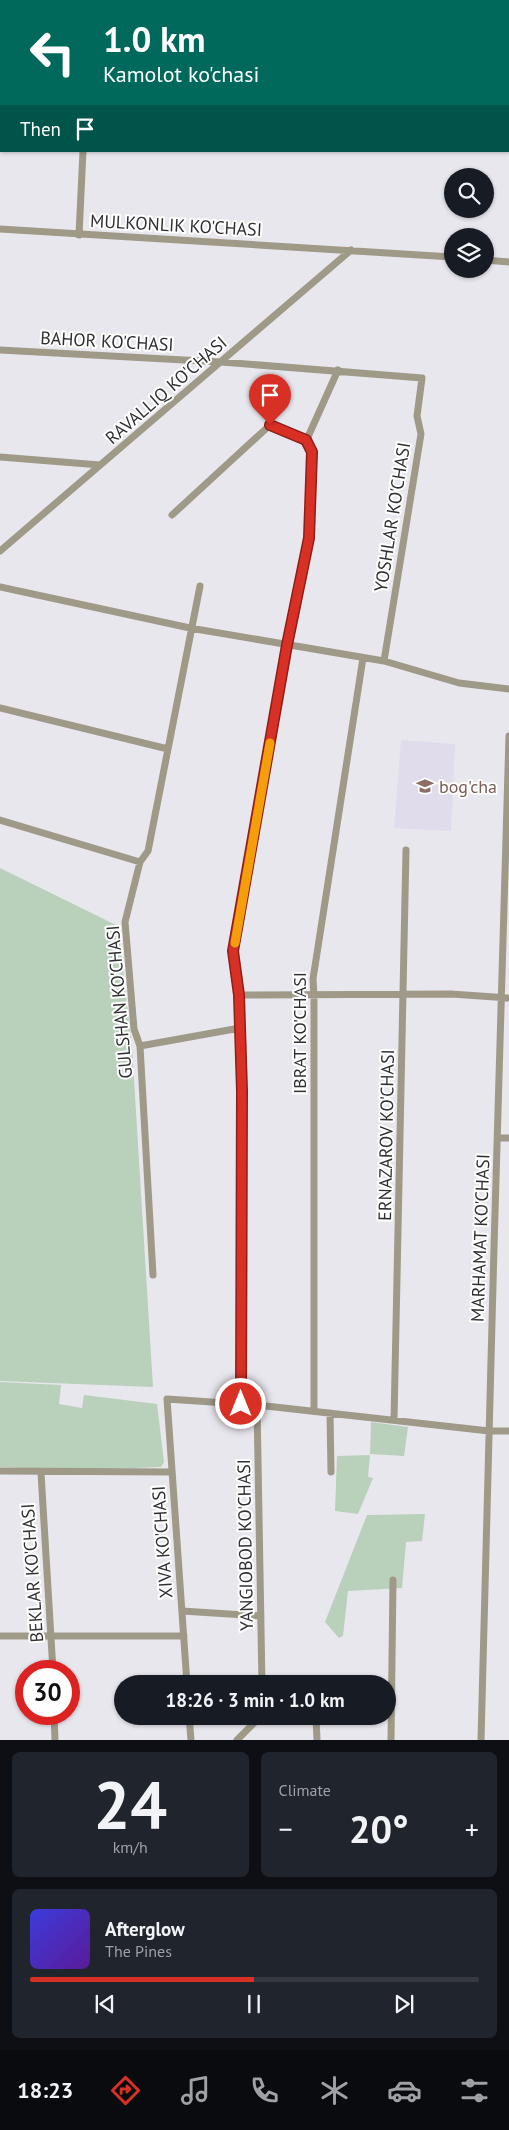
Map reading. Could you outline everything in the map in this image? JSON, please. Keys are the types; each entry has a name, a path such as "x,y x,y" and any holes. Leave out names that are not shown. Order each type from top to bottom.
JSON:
{"street":[{"path":"79,235 83,152"},
{"name":"MULKONLIK KO'CHASI","path":"0,229 351,250"},
{"path":"351,250 444,257"},
{"name":"RAVALLIQ KO'CHASI","path":"0,551 351,250"},
{"path":"494,261 509,262"},
{"name":"BAHOR KO'CHASI","path":"0,350 221,362 422,378"},
{"path":"306,440 338,370"},
{"name":"YOSHLAR KO'CHASI","path":"384,661 421,434 417,416 422,378"},
{"path":"172,515 270,425 306,440 312,452 309,538 287,645 233,951 239,995 242,1091 241,1404 489,1431 509,1431"},
{"path":"0,457 100,465"},
{"path":"0,586 190,628 384,661 459,683 509,689"},
{"name":"GULSHAN KO'CHASI","path":"153,1275 140,1046 134,1029 125,922 140,862 148,851 190,628 200,586"},
{"name":"IBRAT KO'CHASI","path":"314,1411 314,996 312,979 363,658"},
{"path":"0,708 168,749"},
{"name":"MARHAMAT KO'CHASI","path":"481,1740 498,1138 500,997 509,736"},
{"path":"0,820 140,862"},
{"name":"ERNAZAROV KO'CHASI","path":"394,1420 406,850"},
{"path":"239,995 404,996 451,994 509,998"},
{"path":"140,1046 240,1028"},
{"path":"498,1138 509,1138"},
{"name":"XIVA KO'CHASI","path":"186,1675 167,1399 241,1404"},
{"name":"YANGIOBOD KO'CHASI","path":"257,1405 262,1675"},
{"path":"330,1413 331,1472"},
{"path":"0,1471 41,1473 172,1472"},
{"name":"BEKLAR KO'CHASI","path":"41,1473 52,1660"},
{"path":"390,1740 393,1580"},
{"path":"182,1611 261,1616"},
{"path":"0,1636 184,1636"},
{"path":"54,1725 55,1740"},
{"path":"190,1725 191,1740"},
{"path":"237,1740 252,1725"},
{"path":"316,1725 317,1740"}],"shaded area":[{"name":"bog'cha","path":"401,740 455,744 451,831 394,828"}],"green space":[{"path":"0,868 118,926 132,1047 153,1387 0,1381"},
{"path":"0,1382 61,1385 59,1404 82,1408 84,1395 157,1404 164,1462 161,1467 81,1470 0,1467"},
{"path":"371,1422 408,1427 404,1456 370,1454"},
{"path":"370,1455 368,1477 373,1478 358,1514 335,1511 337,1456"},
{"path":"425,1514 422,1541 406,1542 402,1588 348,1591 343,1636 339,1638 325,1622 367,1515"}],"slow traffic":[{"path":"235,943 270,743"}],"place":[{"name":"bog'cha","path":"425,786"}],"route":[{"path":"241,1404 242,1091 239,995 233,951 287,645 309,538 312,484 312,452 306,440 270,425"}]}
